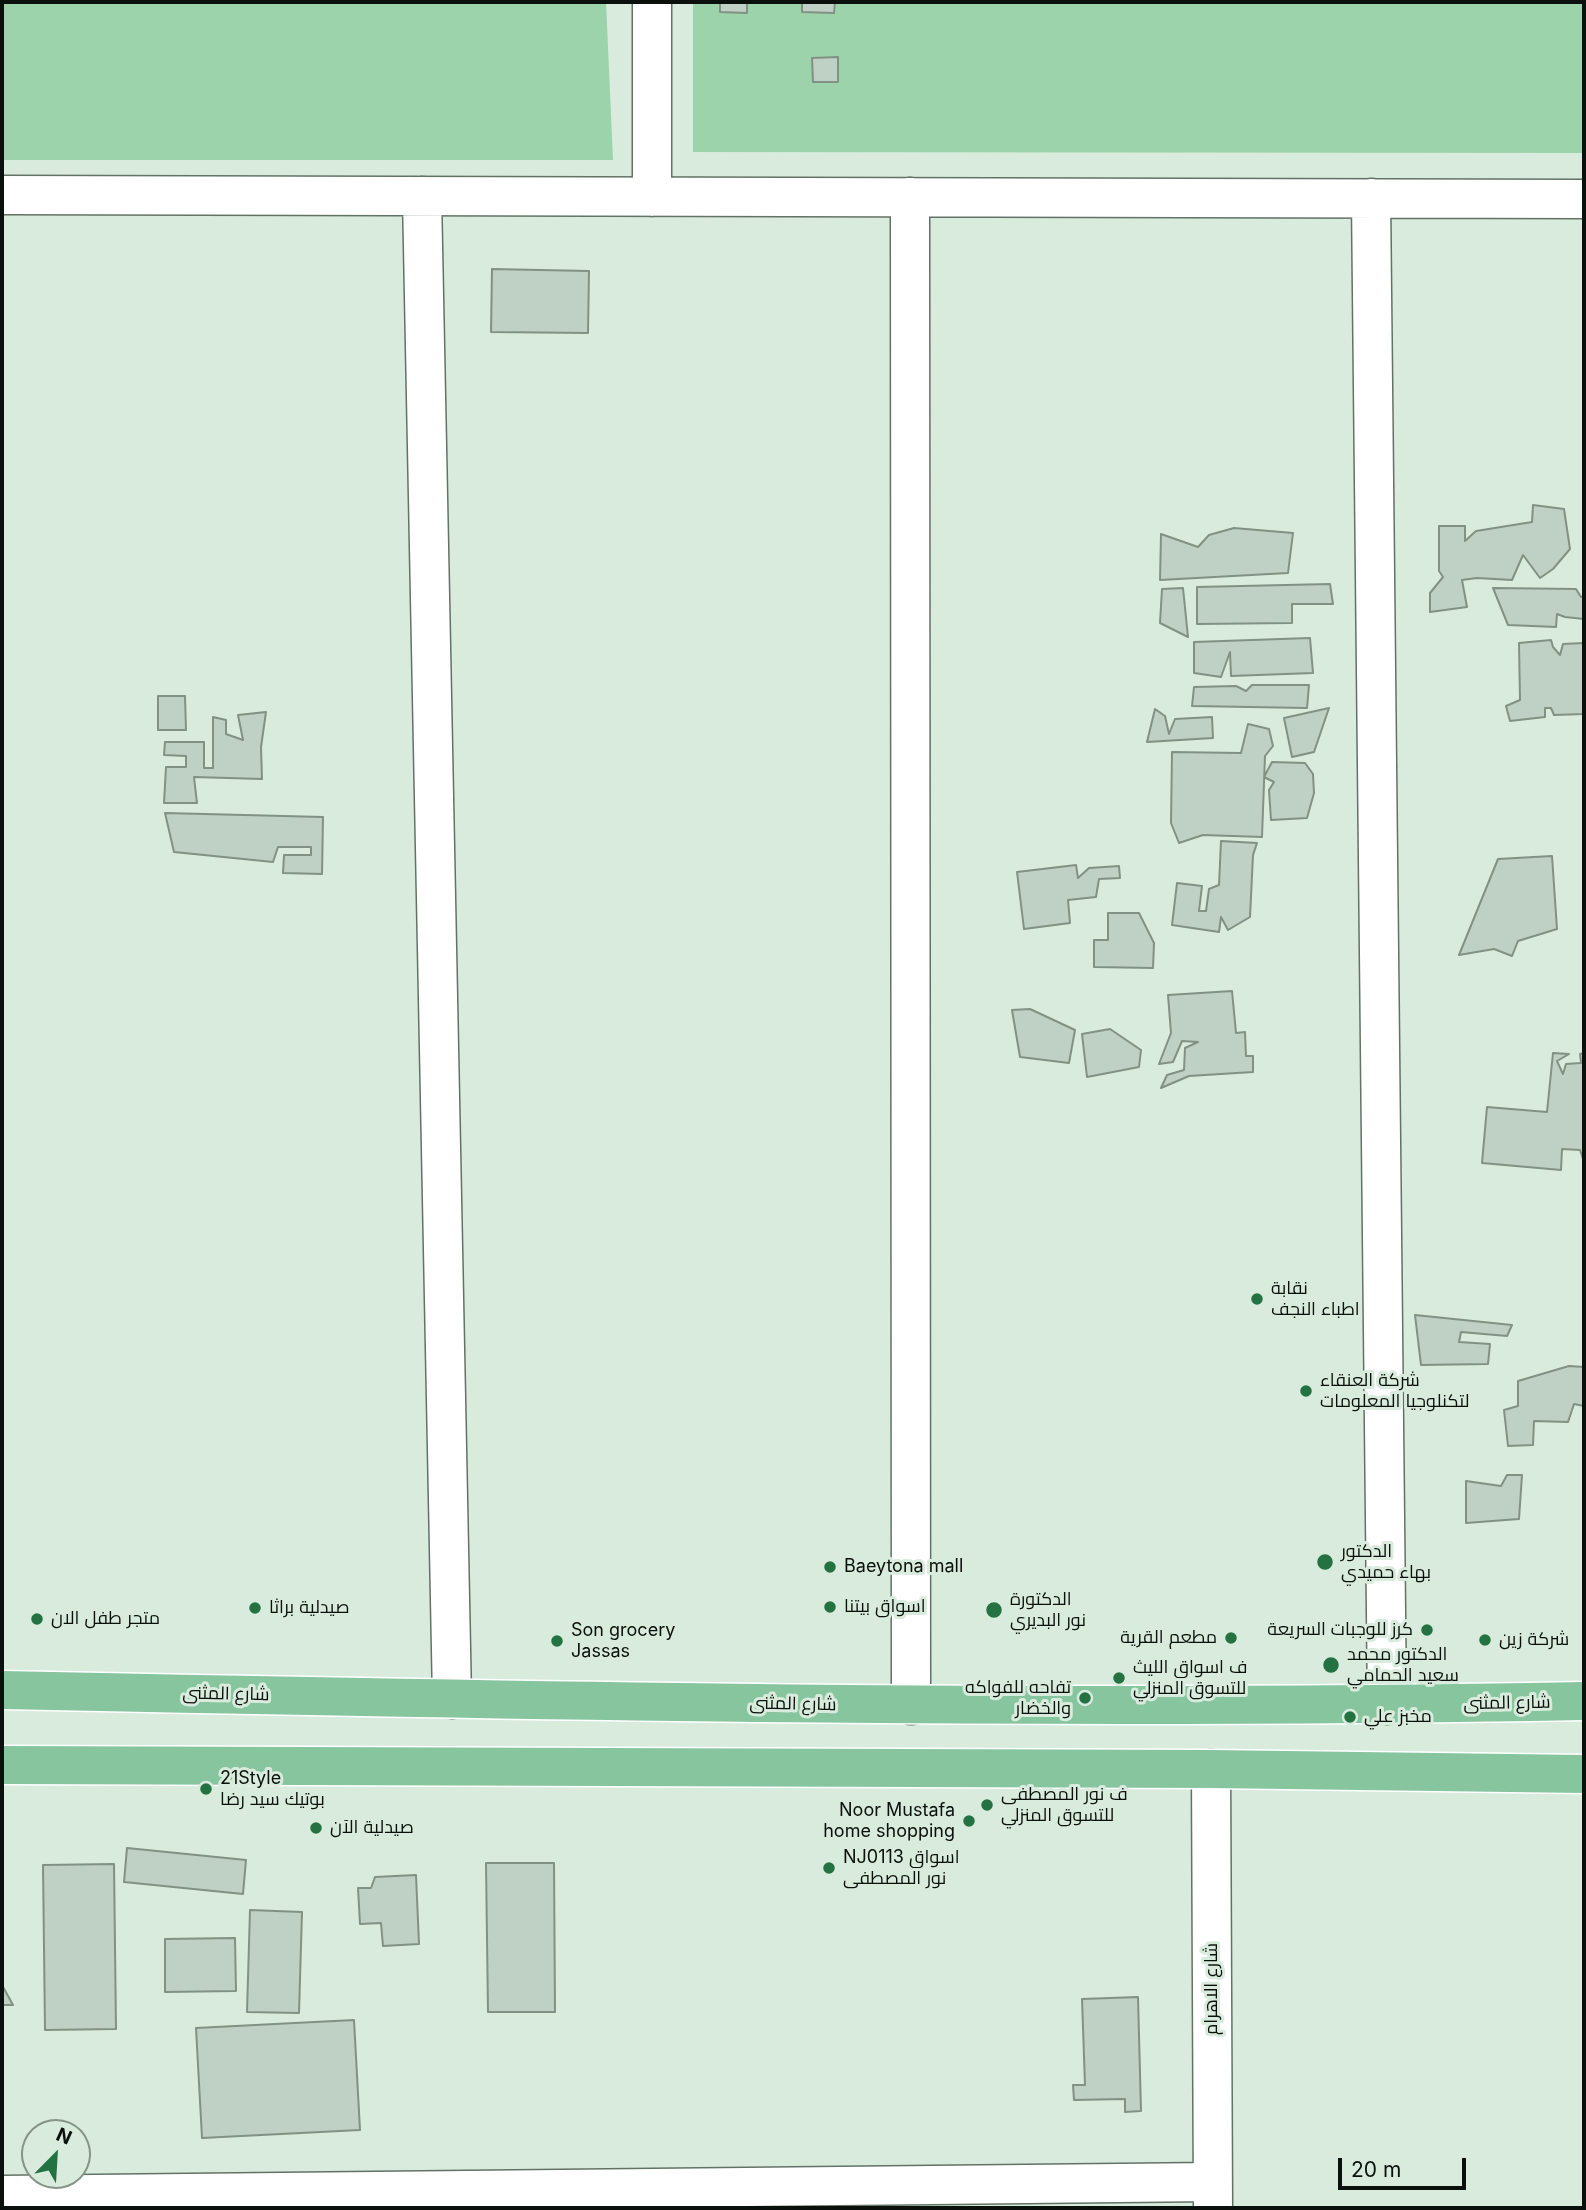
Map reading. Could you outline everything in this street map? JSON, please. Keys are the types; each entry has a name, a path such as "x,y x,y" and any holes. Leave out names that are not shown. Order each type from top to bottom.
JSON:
{"main road":[{"name":"شارع المثنى","path":"2,1690 911,1705 1387,1705 1584,1701"},
{"path":"2,1765 1211,1769 1584,1774"}],"street":[{"path":"652,2 652,197"},
{"path":"2,195 1584,199"},
{"path":"422,196 452,1699"},
{"path":"910,197 911,1705"},
{"path":"1371,198 1387,1705"},
{"name":"شارع الاهرام","path":"1211,1769 1213,2195"},
{"path":"2,2194 741,2197 1213,2195"}],"green space":[{"path":"2,2 606,2 613,160 2,160"},
{"path":"693,2 1584,2 1584,153 693,152"}],"building":[{"path":"720,2 747,2 747,13 720,12"},
{"path":"802,2 835,2 834,13 802,12"},
{"path":"838,57 838,82 813,82 812,58"},
{"path":"492,269 589,271 588,333 491,332"},
{"path":"1533,505 1564,509 1570,549 1553,569 1540,578 1523,555 1512,580 1462,580 1467,607 1430,612 1430,593 1443,577 1439,571 1439,526 1465,526 1465,541 1476,531 1532,522"},
{"path":"1234,528 1293,533 1288,573 1160,580 1161,534 1198,547 1209,535"},
{"path":"1330,584 1333,604 1292,604 1292,623 1197,624 1197,587"},
{"path":"1183,588 1188,637 1160,623 1162,589"},
{"path":"1493,588 1576,589 1581,597 1584,597 1584,619 1557,614 1556,627 1508,625"},
{"path":"1310,638 1313,673 1231,676 1230,652 1221,677 1194,673 1194,642"},
{"path":"1551,640 1560,655 1563,644 1584,643 1584,714 1554,715 1551,708 1545,708 1545,717 1510,721 1506,706 1520,700 1519,643"},
{"path":"1252,685 1309,685 1307,708 1192,706 1194,687 1236,686 1246,691"},
{"path":"158,696 185,696 186,730 158,730"},
{"path":"1329,708 1314,752 1292,757 1284,718"},
{"path":"1155,709 1165,716 1169,734 1175,719 1212,717 1213,738 1147,742"},
{"path":"266,712 261,747 262,779 194,777 197,803 164,803 166,767 186,767 186,756 164,755 165,742 204,742 204,768 213,768 213,717 226,720 226,734 243,740 238,715"},
{"path":"1248,724 1269,729 1273,746 1265,756 1262,837 1203,835 1179,843 1171,823 1172,752 1241,753"},
{"path":"1272,762 1305,763 1313,774 1314,793 1307,818 1271,820 1269,790 1274,782 1264,777"},
{"path":"165,813 323,817 322,874 283,873 284,855 311,855 311,847 278,847 273,862 174,852"},
{"path":"1221,841 1257,843 1253,855 1250,917 1228,930 1221,917 1219,932 1172,925 1177,883 1202,886 1199,911 1206,911 1209,889 1219,885"},
{"path":"1552,856 1557,929 1518,941 1512,956 1494,949 1459,955 1498,859"},
{"path":"1076,865 1078,878 1089,868 1119,866 1120,878 1099,879 1096,897 1068,900 1070,923 1024,929 1017,872"},
{"path":"1108,913 1139,913 1154,943 1153,968 1094,967 1094,940 1108,940"},
{"path":"1232,991 1236,1033 1245,1032 1246,1056 1253,1056 1253,1072 1189,1076 1161,1088 1167,1075 1184,1070 1185,1048 1198,1042 1182,1041 1173,1062 1159,1064 1171,1033 1168,995"},
{"path":"1030,1009 1075,1030 1069,1063 1020,1057 1012,1010"},
{"path":"1110,1029 1141,1050 1139,1067 1087,1077 1082,1034"},
{"path":"1553,1053 1569,1054 1557,1061 1563,1074 1566,1064 1581,1063 1580,1054 1584,1053 1584,1162 1580,1150 1562,1149 1561,1170 1482,1163 1487,1107 1547,1112"},
{"path":"1415,1315 1512,1325 1507,1336 1461,1332 1459,1342 1490,1344 1488,1364 1421,1365"},
{"path":"1569,1366 1584,1367 1584,1406 1574,1404 1568,1422 1534,1421 1533,1445 1508,1446 1504,1410 1518,1406 1518,1381"},
{"path":"1507,1475 1522,1475 1519,1519 1466,1523 1466,1481 1501,1486"},
{"path":"127,1848 246,1860 243,1894 124,1882"},
{"path":"486,1863 554,1863 555,2012 488,2012"},
{"path":"114,1864 116,2029 45,2030 43,1865"},
{"path":"416,1875 419,1944 383,1946 381,1923 360,1924 358,1888 371,1888 375,1877"},
{"path":"250,1910 302,1912 299,2013 247,2012"},
{"path":"235,1938 236,1991 165,1992 165,1939"},
{"path":"2,1985 13,2005 2,2005"},
{"path":"1138,1997 1141,2111 1125,2112 1125,2099 1074,2100 1073,2085 1085,2085 1082,1999"},
{"path":"354,2020 360,2130 202,2138 196,2028"}],"place":[{"name":"نقابة اطباء النجف","path":"1257,1299"},
{"name":"شركة العنقاء لتكنلوجيا المعلومات","path":"1306,1391"},
{"name":"الدكتور بهاء حميدي","path":"1325,1562"},
{"name":"Baeytona mall","path":"830,1567"},
{"name":"اسواق بيتنا","path":"830,1607"},
{"name":"صيدلية براثا","path":"255,1608"},
{"name":"الدكتورة نور البديري","path":"994,1610"},
{"name":"متجر طفل الان","path":"37,1619"},
{"name":"كرز للوجبات السريعة","path":"1427,1630"},
{"name":"مطعم القرية","path":"1231,1638"},
{"name":"شركة زين","path":"1485,1640"},
{"name":"Son grocery Jassas","path":"557,1641"},
{"name":"الدكتور محمد سعيد الحمامي","path":"1331,1665"},
{"name":"ف اسواق الليث للتسوق المنزلي","path":"1119,1678"},
{"name":"تفاحه للفواكه والخضار","path":"1085,1698"},
{"name":"مخبز علي","path":"1350,1717"},
{"name":"21Style بوتيك سيد رضا","path":"206,1789"},
{"name":"ف نور المصطفى للتسوق المنزلي","path":"987,1805"},
{"name":"Noor Mustafa home shopping","path":"969,1821"},
{"name":"صيدلية الآن","path":"316,1828"},
{"name":"NJ0113 اسواق نور المصطفى","path":"829,1868"}]}
